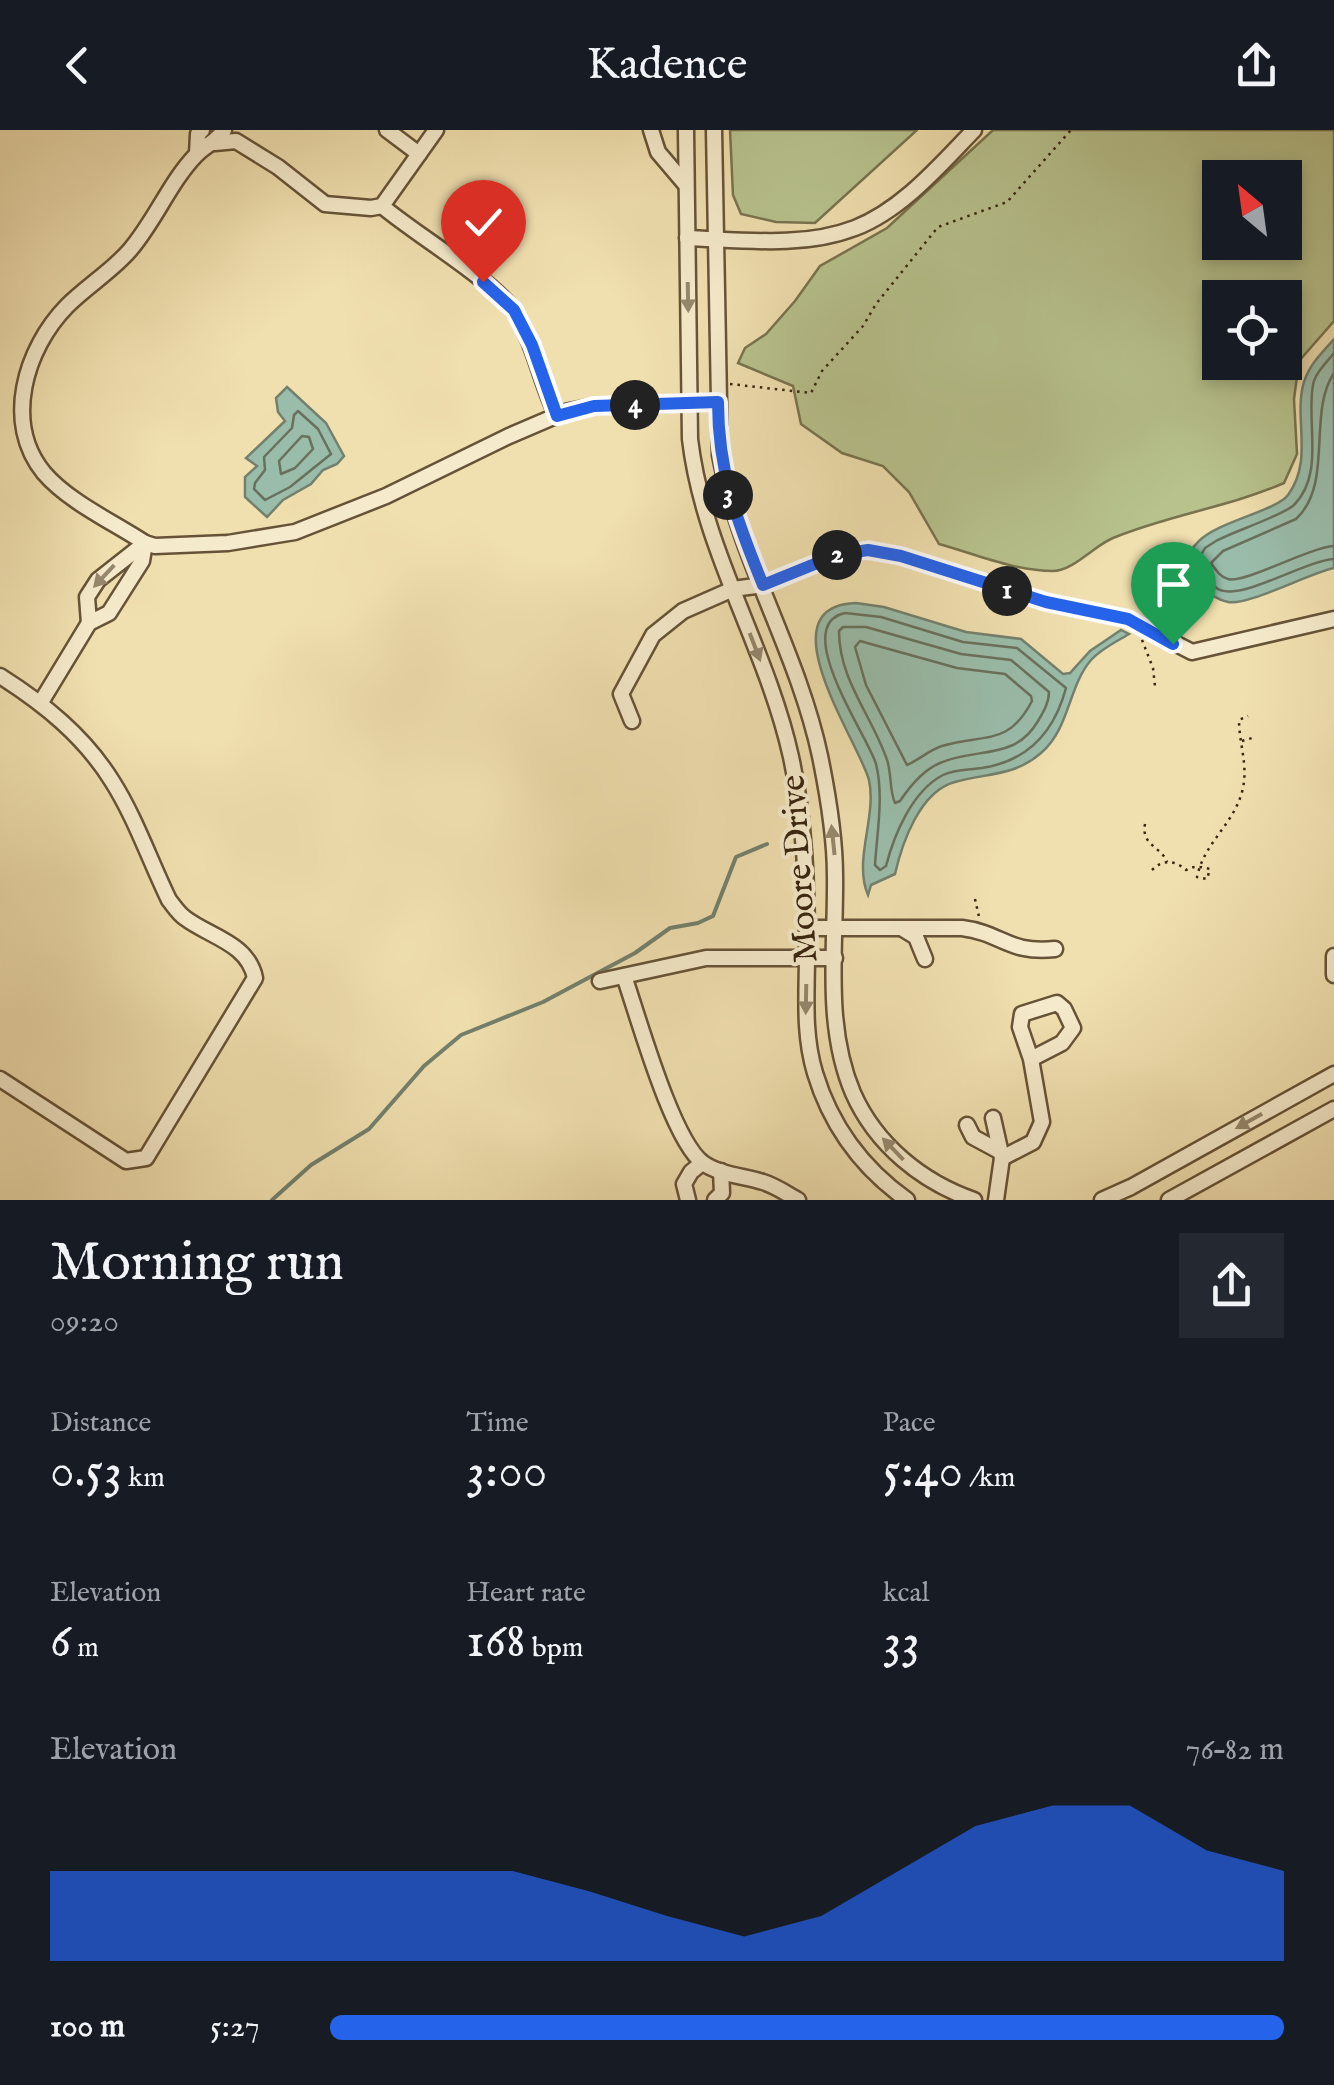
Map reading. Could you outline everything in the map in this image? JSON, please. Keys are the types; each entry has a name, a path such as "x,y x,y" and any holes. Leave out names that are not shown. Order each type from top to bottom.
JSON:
{"street":[{"path":"197,154 198,134 202,130"},
{"path":"215,144 224,130"},
{"path":"387,130 419,154"},
{"path":"436,130 382,206 371,208 325,204 278,167 236,141 215,144 197,154 130,250 64,309 40,345 22,394 21,424 30,452 46,476 145,543 228,543 295,532 386,496 557,416 594,406 718,402"},
{"path":"651,130 658,152 686,185"},
{"name":"Moore Drive","path":"686,130 689,404 694,478 775,700 790,755 802,819 807,1042 828,1108 842,1134 866,1166 907,1200"},
{"name":"Moore Drive","path":"714,130 720,454 730,501 797,674 820,756 834,846 835,1025 840,1055 863,1112 895,1152 947,1190 974,1200"},
{"path":"687,238 782,242 857,228 924,181 974,130"},
{"path":"382,206 514,310 532,345 557,416"},
{"path":"89,623 87,597 98,580 145,543"},
{"path":"40,702 89,623 109,614 142,561 145,543"},
{"path":"632,721 621,694 654,635 682,611 733,589 763,585 837,555 868,550 901,556 1046,602 1128,619 1192,652 1334,618"},
{"path":"0,676 40,702 84,742 114,783 169,900 182,916 242,951 253,965 255,978 146,1158 126,1161 0,1080"},
{"path":"807,928 962,928 980,931 1018,950 1055,949"},
{"path":"902,928 916,937 925,959"},
{"path":"1334,956 1334,974"},
{"path":"600,981 706,958 835,958"},
{"path":"624,976 661,1088 689,1146 702,1162 768,1183 798,1200"},
{"path":"1001,1154 1032,1142 1042,1122 1031,1060"},
{"path":"1102,1200 1334,1074"},
{"path":"1169,1200 1334,1108"},
{"path":"993,1118 1001,1154 996,1200"},
{"path":"967,1125 973,1137 1001,1154"},
{"path":"688,1200 684,1184 702,1162"},
{"path":"716,1200 722,1193 721,1171"}],"path":[{"path":"719,383 812,393 822,371 863,326 938,227 1007,202 1071,130"},
{"path":"1138,632 1156,686"},
{"path":"1145,824 1149,844 1164,854 1168,862 1186,870 1199,866 1210,843 1232,818 1243,790 1246,770 1239,720 1248,716"},
{"path":"1242,741 1252,736"},
{"path":"1152,870 1168,862"},
{"path":"975,900 978,924"}],"green space":[{"path":"730,130 917,130 815,223 776,222 741,214 733,195"},
{"path":"993,130 1334,130 1334,321 1302,358 1302,280 1202,280 1202,380 1296,380 1297,454 1284,483 1113,538 1061,570 1024,568 939,544 909,492 883,466 842,453 801,424 793,386 738,363 745,348 766,334 820,266 887,228"}],"water":[{"path":"1334,339 1334,568 1237,602 1222,600 1188,579 1155,604 1175,582 1199,541 1288,495 1300,468 1304,382 1313,363"},
{"path":"287,387 326,423 344,456 311,484 283,500 267,517 245,497 245,477 257,466 246,458 285,421 278,412 276,398"},
{"path":"856,603 884,607 966,632 1021,639 1063,674 1070,673 1090,651 1121,630 1129,634 1091,660 1058,732 1041,753 1021,766 955,782 932,796 914,820 895,874 871,885 868,895 863,867 869,780 824,678 817,650 817,627 829,610"}],"waterway":[{"path":"272,1200 311,1165 369,1129 424,1066 461,1035 543,1002 635,953 670,928 713,916 736,857 767,844"}],"route":[{"path":"483,282 514,310 532,345 557,416 594,406 718,402 718,439 730,501 763,585 837,555 868,550 901,556 1046,602 1128,619 1173,644"}]}
